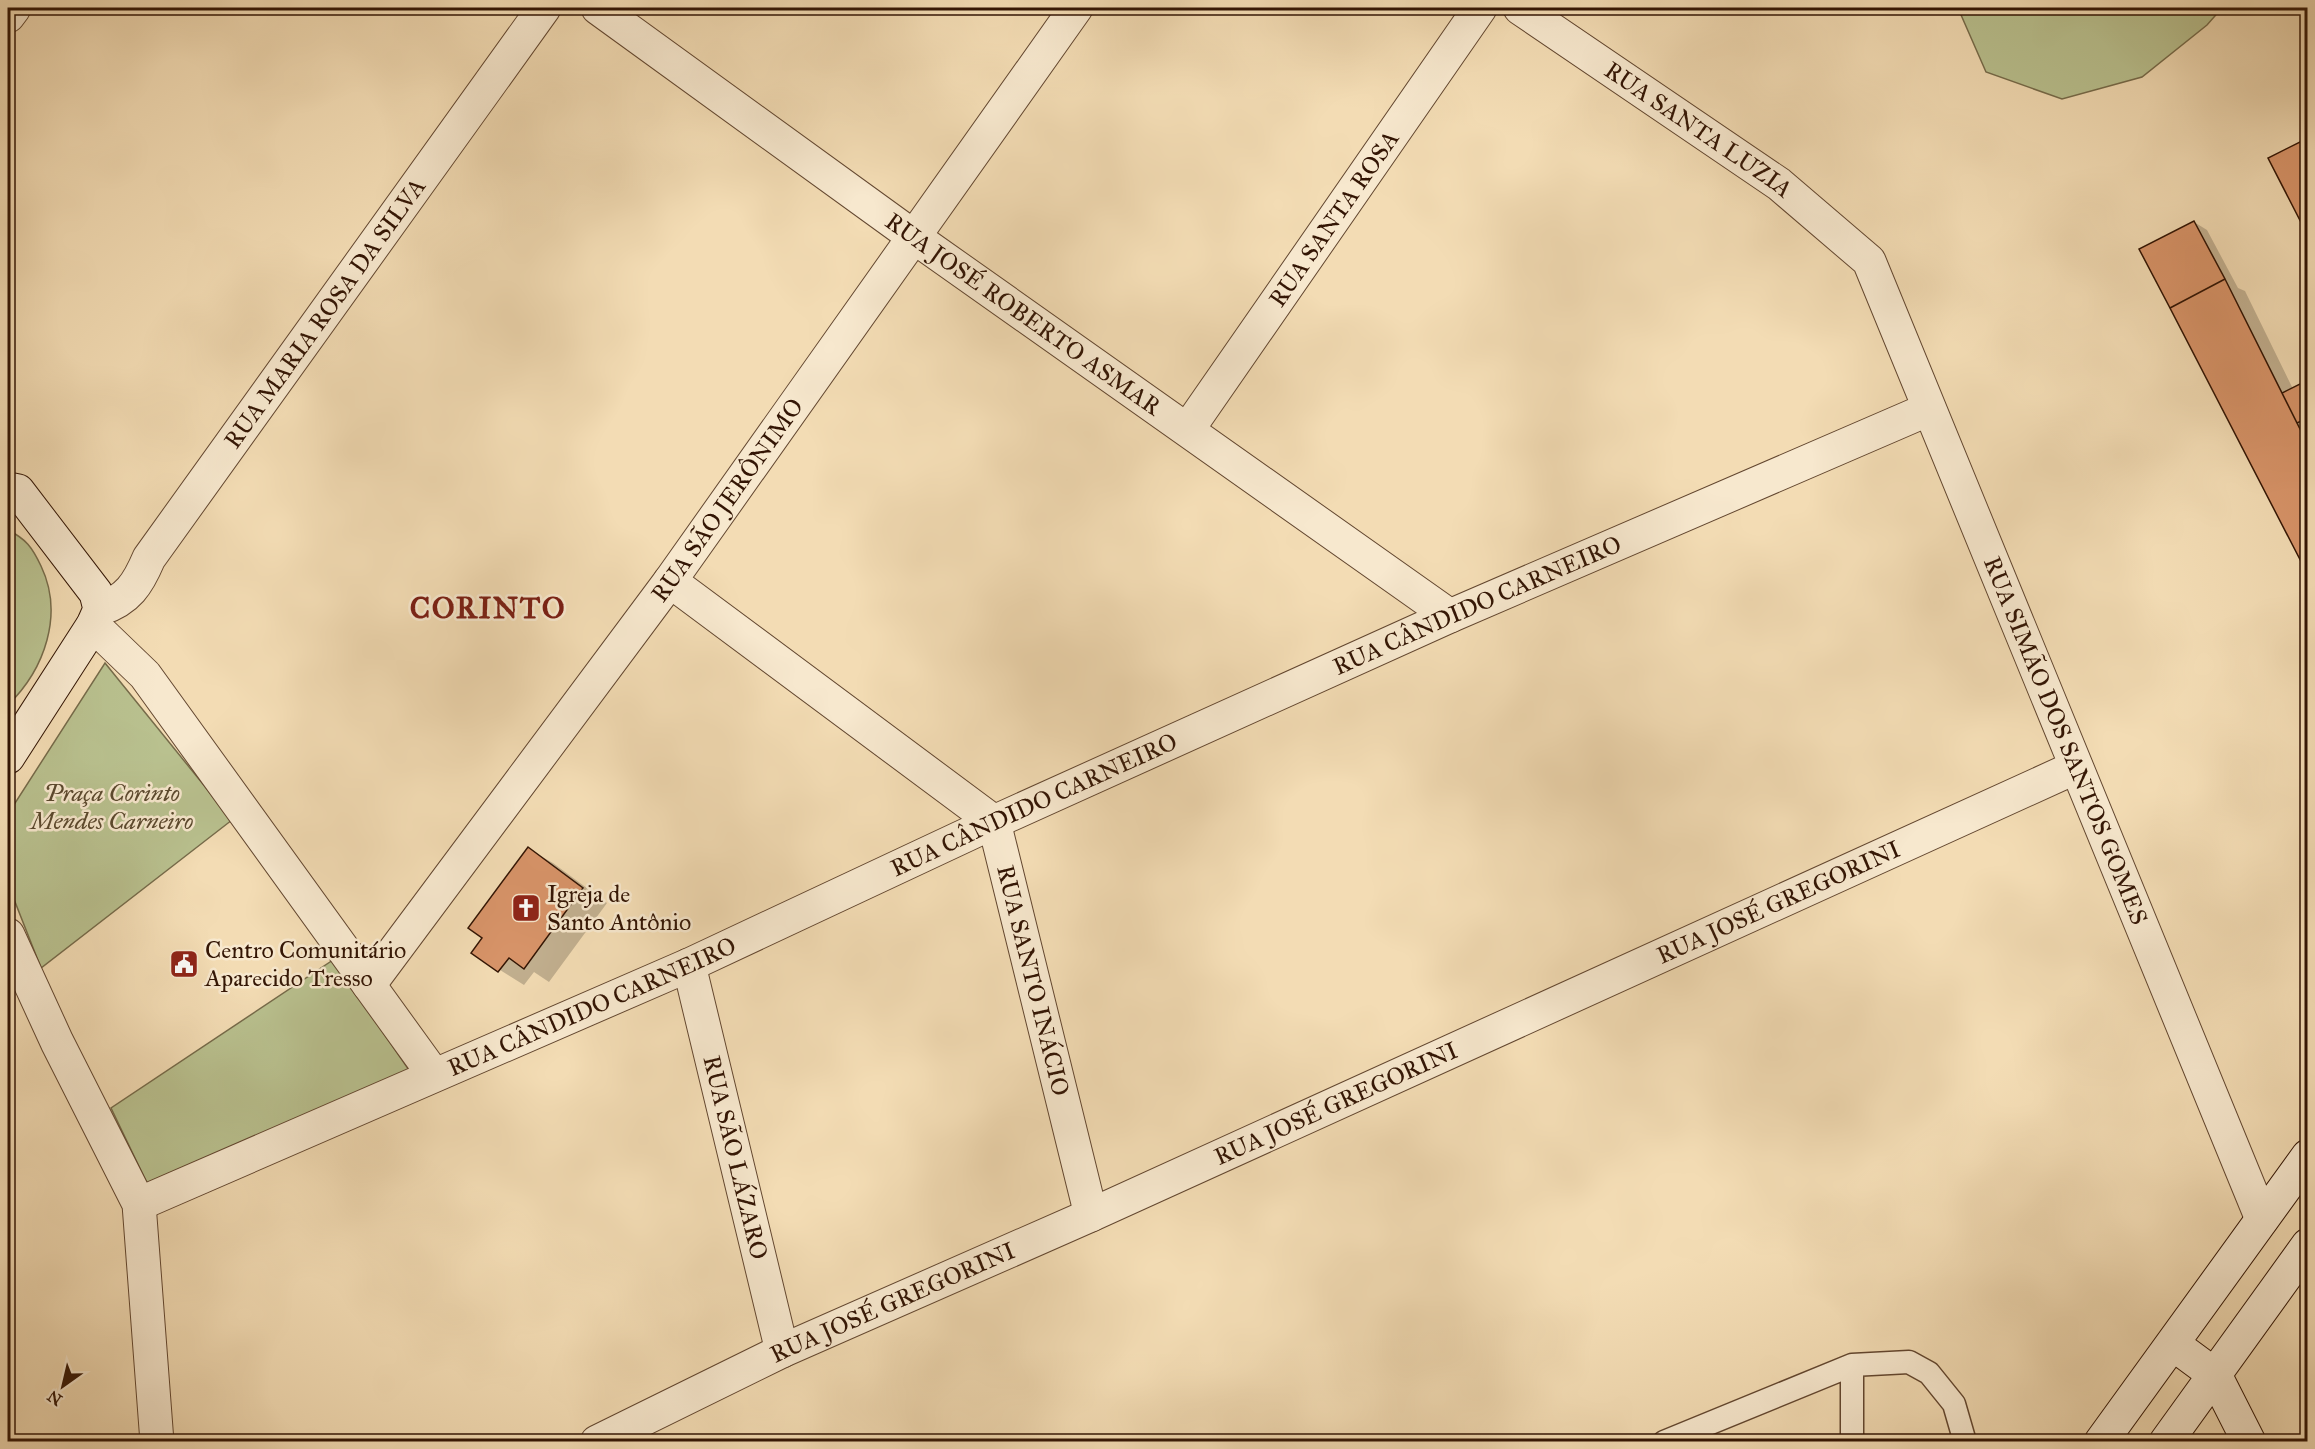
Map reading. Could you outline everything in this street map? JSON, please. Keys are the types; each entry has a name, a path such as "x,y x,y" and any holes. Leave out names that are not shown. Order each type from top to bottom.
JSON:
{"street":[{"path":"8,16 14,8"},
{"name":"RUA MARIA ROSA DA SILVA","path":"96,609 121,600 140,580 149,558 544,8"},
{"name":"RUA JOSÉ ROBERTO ASMAR","path":"598,8 914,237 1450,616"},
{"name":"RUA SÃO JERÔNIMO","path":"369,985 669,581 1076,8"},
{"name":"RUA SANTA ROSA","path":"1188,429 1480,8"},
{"name":"RUA SANTA LUZIA","path":"1520,8 1779,184 1869,261"},
{"name":"RUA SIMÃO DOS SANTOS GOMES","path":"1869,261 2262,1219"},
{"name":"RUA CÂNDIDO CARNEIRO","path":"139,1204 688,965 994,822 1450,616 1929,409"},
{"path":"11,485 96,609 434,1075"},
{"path":"669,581 994,822"},
{"path":"8,757 96,609"},
{"name":"RUA JOSÉ GREGORINI","path":"598,1441 782,1351 1091,1215 2076,766"},
{"name":"RUA SANTO INÁCIO","path":"994,822 1091,1215"},
{"path":"8,935 57,1042 139,1204 157,1442"},
{"name":"RUA SÃO LÁZARO","path":"688,965 782,1351"},
{"path":"2101,1442 2307,1156"},
{"path":"2166,1442 2216,1376 2306,1247 2262,1219"},
{"path":"2173,1344 2216,1376 2249,1442"}],"lane":[{"path":"1664,1442 1852,1365 1909,1362 1929,1373 1954,1404 1965,1442"},
{"path":"1852,1365 1852,1442"}],"green space":[{"path":"1958,8 2222,8 2207,25 2142,77 2062,99 1986,72"},
{"path":"8,530 24,540 35,554 48,584 51,603 47,640 41,658 21,691 8,705"},
{"name":"Praça Corinto Mendes Carneiro","path":"105,663 232,820 41,968 8,884 8,814"},
{"path":"333,960 409,1070 147,1183 111,1108"}],"building":[{"path":"2308,138 2308,236 2268,158"},
{"path":"2194,221 2225,279 2170,308 2139,249"},
{"path":"2225,279 2308,445 2308,575 2170,308"},
{"path":"2308,380 2308,418 2297,423 2282,393"},
{"name":"Igreja de Santo Antônio","path":"528,847 583,888 524,969 509,958 498,972 471,953 482,938 468,928"}],"place":[{"name":"Igreja de Santo Antônio","path":"526,908"},
{"name":"Centro Comunitário Aparecido Tresso","path":"184,964"}],"district":[{"name":"CORINTO","path":"488,608"}]}
